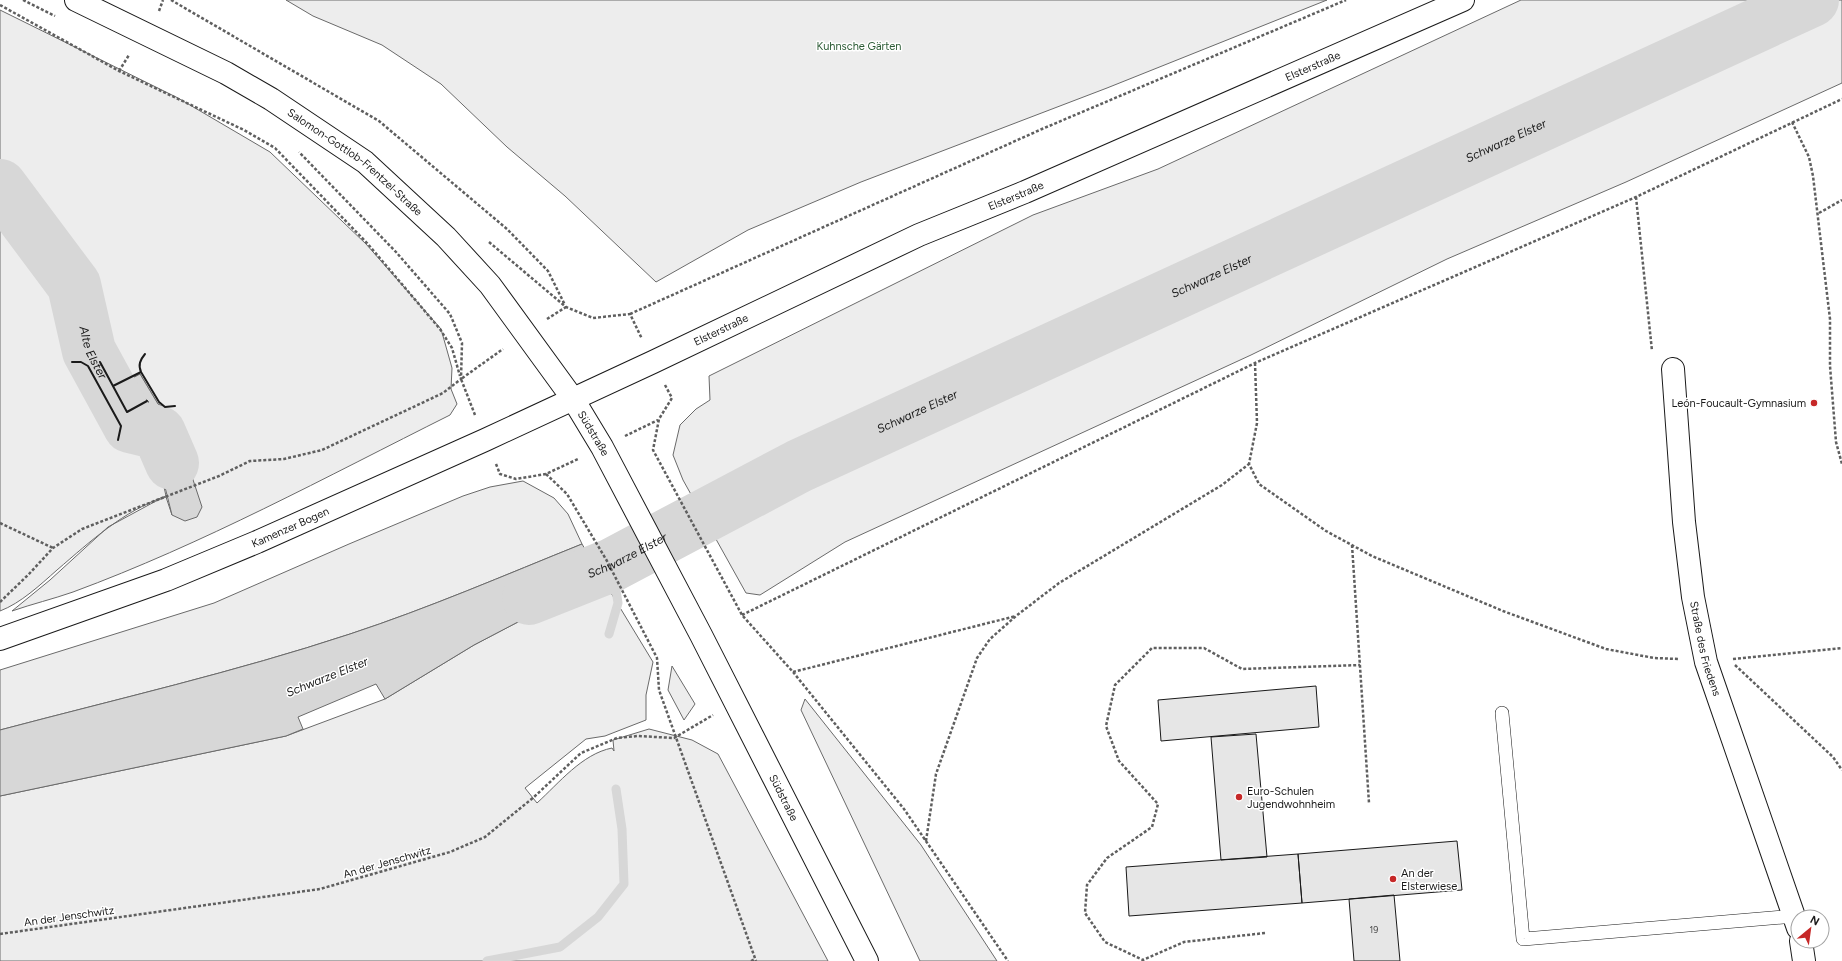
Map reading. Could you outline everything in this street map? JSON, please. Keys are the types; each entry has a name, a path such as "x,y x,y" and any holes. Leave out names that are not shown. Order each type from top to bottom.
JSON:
{"main road":[{"name":"Salomon-Gottlob-Frentzel-Straße","path":"76,0 226,73 271,99 365,162 446,237 490,285 573,399"},
{"name":"Elsterstraße","path":"573,399 919,235 1025,192 1462,0"},
{"name":"Straße des Friedens","path":"1672,369 1684,522 1693,597 1716,661 1792,909"},
{"name":"Südstraße","path":"573,399 602,447 701,635 867,961"},
{"name":"Kamenzer Bogen","path":"0,639 180,574 257,542 573,399"},
{"path":"1802,949 1804,961"}],"lane":[{"name":"Straße des Friedens","path":"1502,713 1523,939 1790,922"}],"path":[{"path":"23,0 58,17"},
{"path":"171,0 379,121 507,230 548,271 566,307"},
{"path":"630,314 1042,129 1346,0"},
{"path":"0,5 119,71 244,130 275,148 367,243 440,329 452,348 460,379"},
{"path":"123,51 137,58"},
{"path":"742,615 1255,363 1636,197 1842,99"},
{"path":"1792,122 1808,157 1813,176 1819,213 1830,319 1830,366 1836,442 1842,464"},
{"path":"0,602 53,548 82,530 219,476 250,461 284,459 322,450 443,393 460,379 462,343 450,314 401,257 294,148"},
{"path":"1636,197 1653,358 1672,369"},
{"path":"1819,213 1842,200"},
{"path":"1255,363 1257,423 1249,464 1259,484 1326,531 1372,556 1502,611 1606,649 1654,658 1716,661 1842,648"},
{"path":"653,450 742,615 793,672 904,809 1008,961"},
{"path":"926,841 936,774 977,658 990,639 1016,616 1060,583 1222,485 1249,464"},
{"path":"546,474 567,494 607,562 657,658 658,690 755,960 751,961"},
{"path":"0,523 53,548"},
{"path":"1352,545 1369,803"},
{"path":"793,672 1016,616"},
{"path":"1265,933 1184,942 1143,960 1105,942 1085,913 1087,885 1107,858 1152,827 1158,804 1119,761 1106,726 1115,685 1152,648 1204,648 1242,669 1360,666"},
{"path":"1716,661 1743,672 1833,757 1842,770"},
{"path":"674,738 735,703"},
{"name":"An der Jenschwitz","path":"0,934 320,889 450,852 485,837 534,797 581,753 617,738 638,736 674,738"}],"green space":[{"name":"Kuhnsche Gärten","path":"286,0 1327,0 1107,88 861,182 748,230 656,282 565,196 507,147 441,84 382,45 313,16"},
{"path":"1521,0 1842,0 1842,83 1626,182 1447,259 1251,355 845,542 760,595 746,593 683,480 673,455 680,425 696,409 710,400 709,376 1033,215 1158,169"},
{"path":"0,10 178,98 270,152 366,244 441,329 452,368 451,389 457,404 450,415 264,509 169,553 73,592 12,611 50,580 108,527 166,497 172,515 165,409 158,404 140,374 116,387 146,399 149,402 125,414 91,351 77,284 19,205 0,183"},
{"path":"0,189 72,286 87,353 123,415 120,418 124,425 122,439 157,455 166,496 135,510 108,528 30,593 8,608 0,611"},
{"path":"523,481 554,498 568,514 582,544 438,602 379,624 307,648 176,685 0,730 0,670 214,603 463,496 490,487"},
{"path":"602,578 653,662 646,695 646,720 605,736 586,739 525,788 537,803 562,778 591,756 612,748 614,751 613,740 649,729 692,740 718,754 828,961 0,961 0,796 286,736 385,699 474,645"},
{"path":"672,666 695,704 684,720 668,690"},
{"path":"805,699 921,845 997,961 920,961 801,710"}],"water":[{"path":"140,374 158,404 170,410 202,507 197,517 185,521 172,515 157,455 122,439 124,425 120,418 149,402 146,399 128,409 116,387"},
{"path":"582,544 602,578 474,645 385,699 376,684 298,717 303,729 286,736 0,796 0,730 176,685 307,648 379,624 438,602"}],"building":[{"path":"1316,686 1319,727 1161,741 1158,700"},
{"name":"Euro-Schulen Jugendwohnheim","path":"1256,734 1267,857 1221,860 1211,737"},
{"path":"1457,841 1462,890 1302,903 1298,854"},
{"path":"1298,854 1302,903 1129,916 1126,867"},
{"path":"1394,895 1400,961 1354,961 1349,899"}],"waterway":[{"name":"Schwarze Elster","path":"529,598 612,565 799,466 1812,0"},
{"name":"Alte Elster","path":"0,186 74,285 89,351 130,426 159,433 172,463"},
{"path":"609,634 618,603 612,565"},
{"path":"487,961 560,947 598,917 624,884 622,829 616,789"}],"wall":[{"path":"113,386 141,372 140,363 145,354"},
{"path":"72,362 81,362 88,366 121,426 118,440"},
{"path":"100,362 127,412 147,401"},
{"path":"141,372 159,402 165,407 175,406"}],"place":[{"name":"León-Foucault-Gymnasium","path":"1814,403"},
{"name":"Euro-Schulen Jugendwohnheim","path":"1239,797"},
{"name":"An der Elsterwiese","path":"1393,879"}]}
